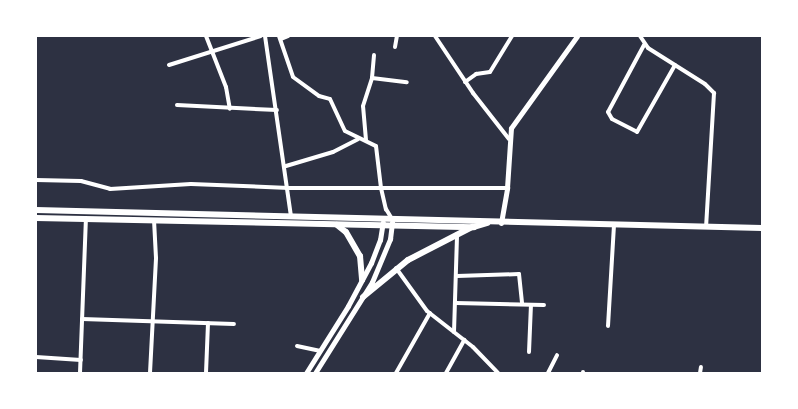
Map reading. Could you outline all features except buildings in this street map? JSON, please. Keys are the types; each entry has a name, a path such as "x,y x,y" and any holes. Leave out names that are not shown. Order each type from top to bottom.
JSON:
{"main road":[{"path":"36,210 291,216 383,222 491,222 762,228"},
{"path":"36,218 154,222 337,225 383,222"},
{"path":"392,222 474,226"},
{"path":"363,297 396,268 434,244 474,226 491,222"},
{"path":"337,225 346,232 360,256 362,280"}],"street":[{"path":"206,36 226,87 230,109"},
{"path":"169,65 261,36"},
{"path":"264,36 286,166 291,216"},
{"path":"288,36 280,37 293,77 319,96 330,99 342,126 358,139 366,140 376,146 381,188 386,209 392,222 382,261 363,297 315,373"},
{"path":"395,47 397,36"},
{"path":"435,36 465,82 508,139"},
{"path":"465,82 476,74 490,72 512,36"},
{"path":"501,223 507,188 508,139 511,128 577,36"},
{"path":"640,36 644,45 705,84 714,93 716,100 706,226"},
{"path":"644,45 608,112 612,119 637,132 675,65"},
{"path":"366,140 363,106 372,78 374,55"},
{"path":"372,78 407,82"},
{"path":"177,105 230,109 277,110"},
{"path":"286,166 333,152 358,139"},
{"path":"36,180 81,181 110,189 190,184 289,188 507,188"},
{"path":"306,373 348,306 362,280 380,240 386,209"},
{"path":"80,373 86,219"},
{"path":"150,373 156,258 154,222"},
{"path":"608,326 614,225"},
{"path":"454,332 457,276 457,234"},
{"path":"396,268 430,314 464,340 498,373"},
{"path":"457,276 519,274 522,304"},
{"path":"456,303 544,305"},
{"path":"529,352 531,305"},
{"path":"348,306 355,310"},
{"path":"396,373 430,314"},
{"path":"82,319 234,324"},
{"path":"206,373 208,323"},
{"path":"446,373 464,340"},
{"path":"297,346 320,351"},
{"path":"548,373 557,355"},
{"path":"36,357 81,360"},
{"path":"700,373 701,367"}]}
